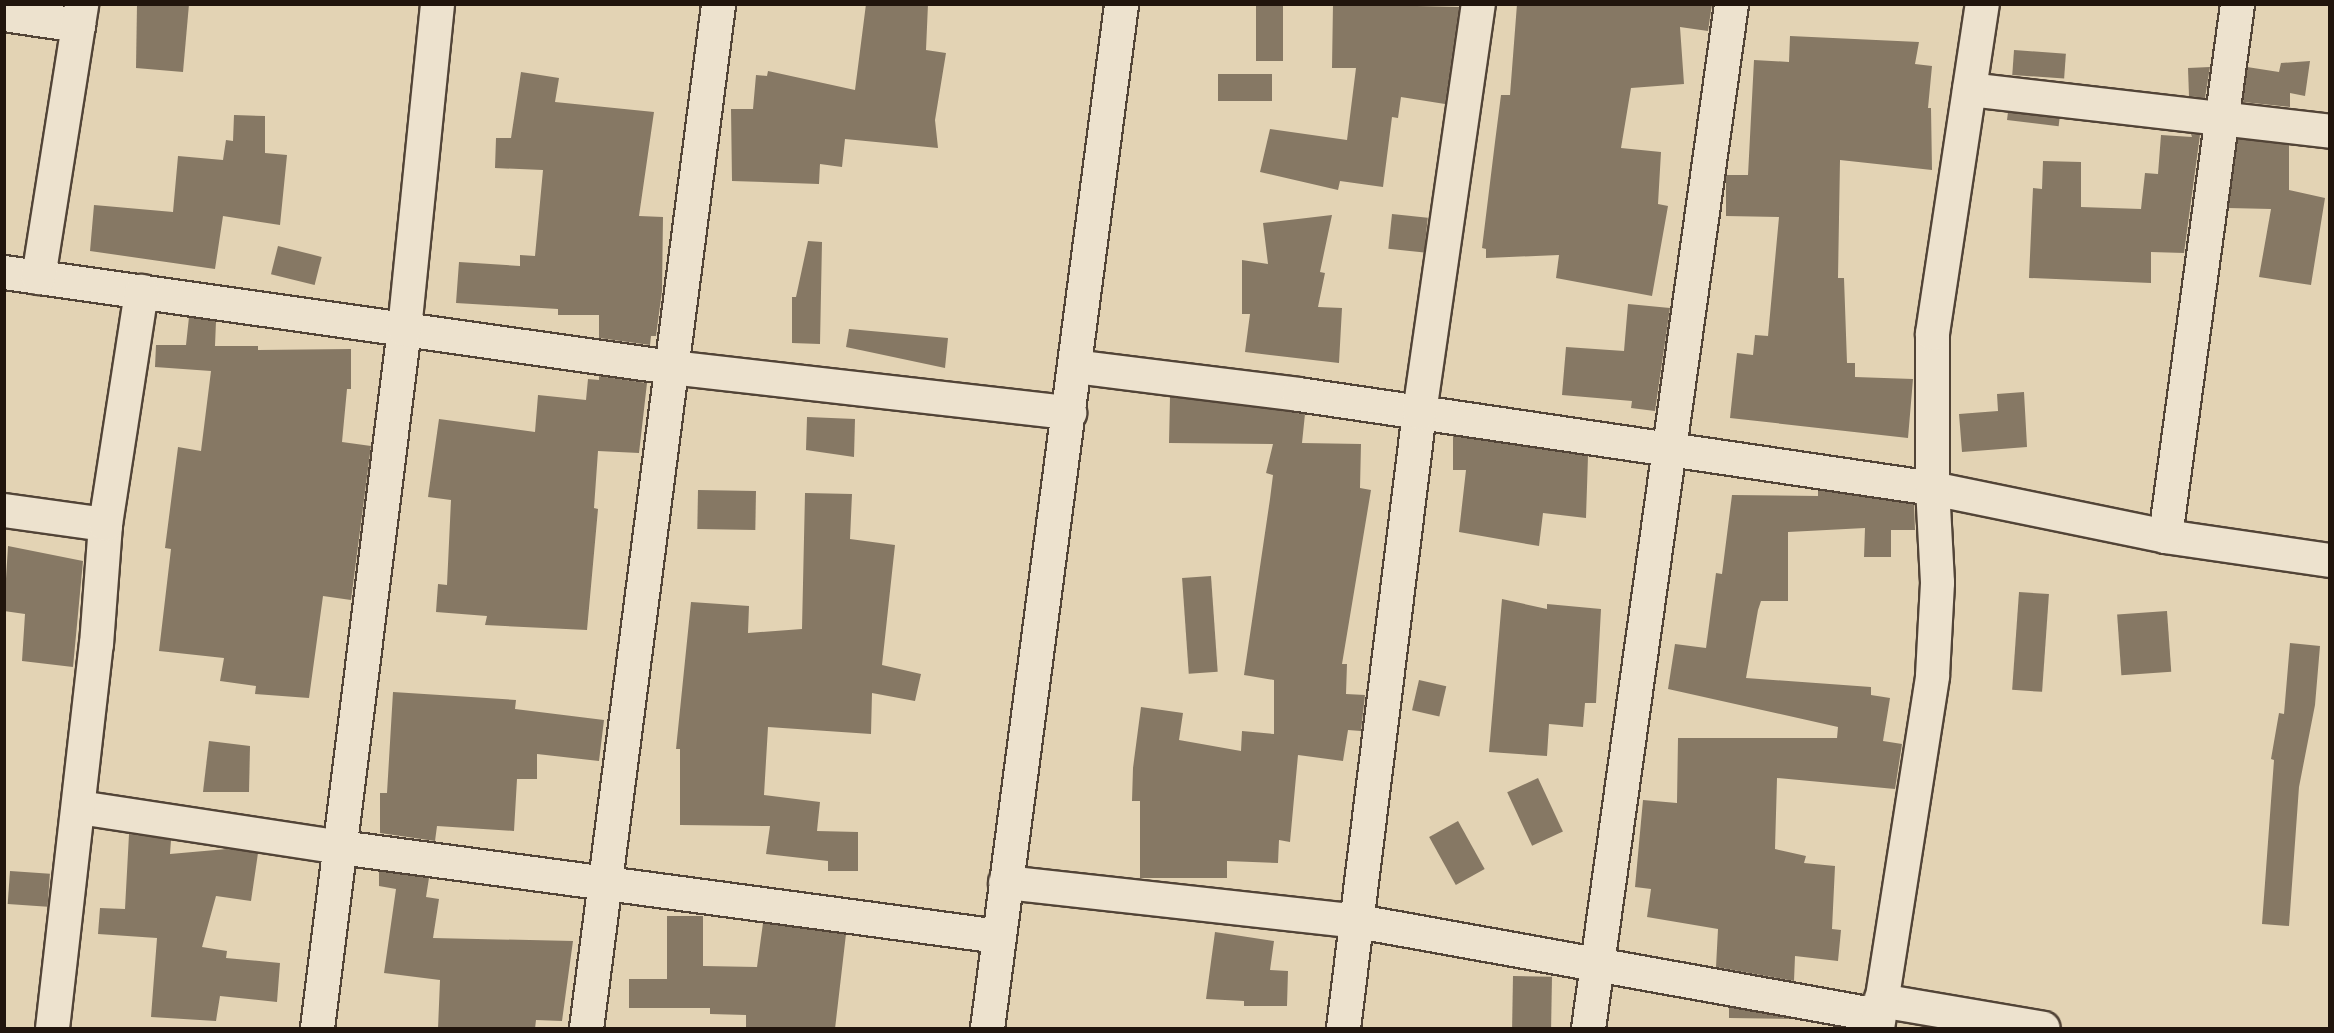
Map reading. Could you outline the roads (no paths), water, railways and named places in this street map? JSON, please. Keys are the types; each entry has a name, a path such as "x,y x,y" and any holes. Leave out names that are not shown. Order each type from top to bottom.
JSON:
{"street":[{"path":"317,1029 404,329 436,4"},
{"path":"586,1029 603,879 718,4"},
{"path":"987,1029 1121,4"},
{"path":"1343,1029 1419,412 1478,4"},
{"path":"1588,1029 1672,449 1731,4"},
{"path":"1878,1015 1932,675 1937,582 1932,488 1932,333 1982,4"},
{"path":"2165,536 2238,4"},
{"path":"4,14 80,15 38,276"},
{"path":"1969,89 2330,131"},
{"path":"4,272 671,367 1069,412"},
{"path":"52,1029 79,807 105,524 141,291"},
{"path":"1074,366 1419,412 1932,488 2165,536 2330,560"},
{"path":"4,510 105,524"},
{"path":"79,807 340,847 603,879 998,936"},
{"path":"1005,882 1358,921 1878,1015 2043,1029"}]}
